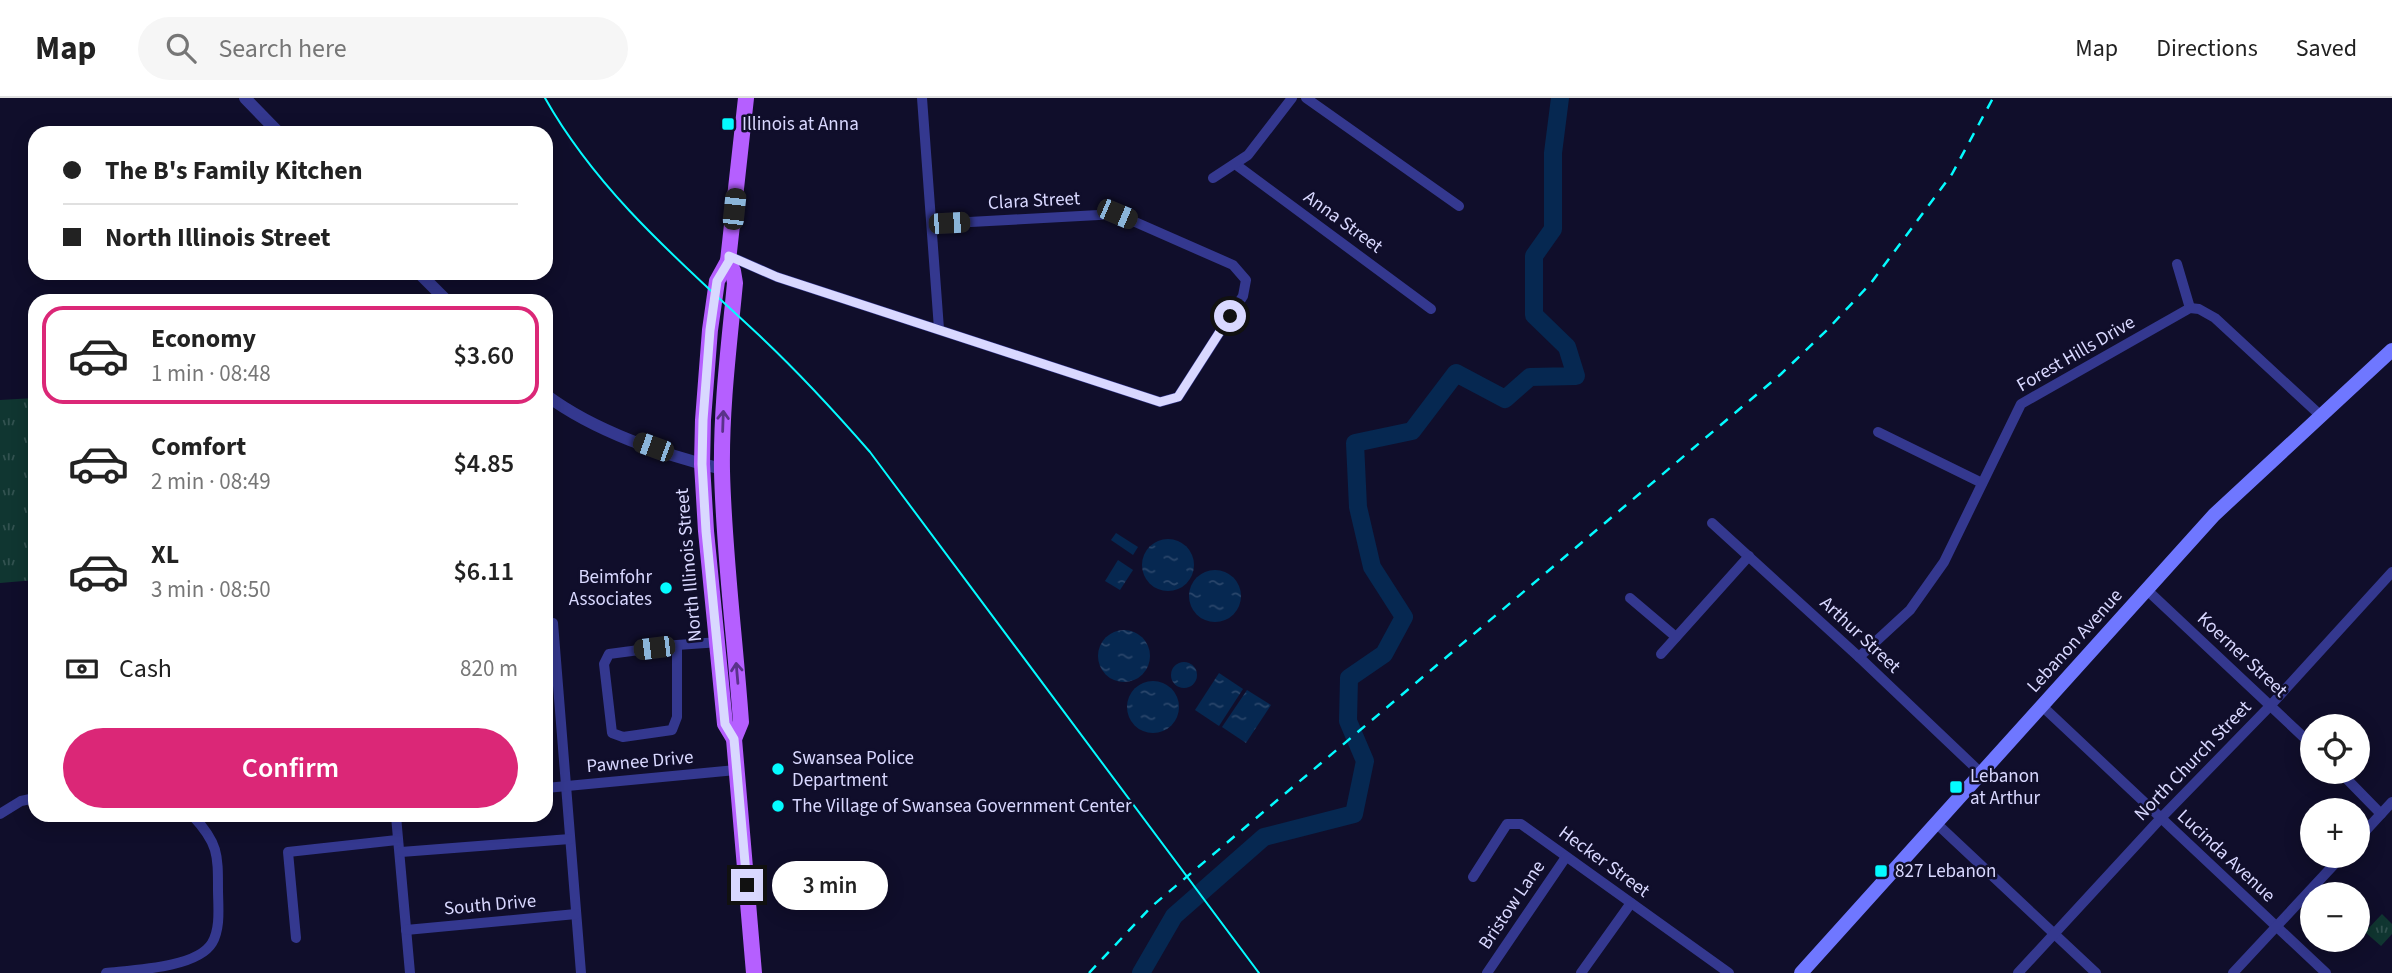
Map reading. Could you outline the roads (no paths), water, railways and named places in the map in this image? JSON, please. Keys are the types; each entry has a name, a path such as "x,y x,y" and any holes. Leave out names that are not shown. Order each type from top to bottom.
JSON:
{"main road":[{"name":"North Illinois Street","path":"734,739 725,724 702,464 712,318 717,281 729,259 746,98"},
{"name":"North Illinois Street","path":"729,259 735,284 724,382 722,469 741,722 734,739 754,973"},
{"name":"Lebanon Avenue","path":"1801,973 2214,515 2392,350"}],"street":[{"path":"245,98 272,126"},
{"path":"729,259 939,329 922,98"},
{"path":"1213,178 1248,155 1292,98"},
{"path":"1306,98 1459,206"},
{"name":"Anna Street","path":"1235,164 1431,309"},
{"name":"Clara Street","path":"933,224 1117,214 1233,265 1246,281 1243,296 1178,397 1160,402 939,329"},
{"path":"2177,264 2190,308 2199,309 2215,318 2320,415"},
{"path":"426,280 440,294"},
{"name":"Forest Hills Drive","path":"1859,657 1910,610 1944,562 2021,404 2190,308"},
{"path":"553,400 600,428 722,469"},
{"path":"1878,432 1982,483"},
{"name":"Arthur Street","path":"1713,523 1981,773"},
{"path":"1661,654 1749,556"},
{"name":"North Church Street","path":"2018,973 2161,818 2270,706 2392,572"},
{"name":"Koerner Street","path":"2147,590 2300,734"},
{"path":"1630,598 1676,637"},
{"path":"677,645 677,716 672,730 623,737 612,733 604,664 609,654 677,645 735,641"},
{"path":"553,654 580,973"},
{"name":"Lucinda Avenue","path":"2042,706 2326,973"},
{"name":"Pawnee Drive","path":"553,787 736,770"},
{"path":"2352,784 2381,814"},
{"path":"0,814 28,800"},
{"path":"2370,825 2392,802"},
{"path":"106,973 174,964 204,952 213,942 218,925 218,860 215,846 197,822"},
{"path":"397,822 410,973"},
{"path":"1936,823 2096,973"},
{"name":"Hecker Street","path":"1473,877 1507,824 1521,824 1729,973"},
{"path":"401,852 570,839"},
{"path":"296,938 288,852 397,840"},
{"name":"Bristow Lane","path":"1487,973 1566,856"},
{"path":"2233,973 2331,868"},
{"path":"1581,973 1631,903"},
{"name":"South Drive","path":"406,930 576,914"}],"water":[{"path":"1116,533 1138,547 1133,555 1111,540"},
{"path":"1168,539 1187,546 1194,565 1187,584 1168,591 1149,584 1142,565 1149,546"},
{"path":"1118,560 1133,570 1120,590 1105,581"},
{"path":"1215,570 1234,577 1241,596 1234,615 1215,622 1196,615 1189,596 1196,577"},
{"path":"1124,630 1143,637 1150,656 1143,675 1124,682 1105,675 1098,656 1105,637"},
{"path":"1184,662 1193,666 1197,675 1193,684 1184,688 1175,684 1171,675 1175,666"},
{"path":"1219,673 1243,689 1219,726 1195,710"},
{"path":"1153,681 1172,688 1179,707 1172,726 1153,733 1134,726 1127,707 1134,688"},
{"path":"1247,690 1271,705 1246,743 1222,727"}],"waterway":[{"path":"1141,973 1174,916 1264,837 1354,814 1365,761 1348,721 1349,678 1384,654 1404,617 1372,567 1358,507 1355,443 1412,431 1456,373 1505,399 1530,377 1576,376 1567,347 1534,315 1534,256 1553,229 1553,153 1560,98"}],"tram line":[{"path":"545,98 567,133 617,197 674,256 791,366 870,452 1259,973"}],"railway":[{"path":"1089,973 1151,907 1781,374 1827,330 1871,283 1952,174 1993,98"}],"place":[{"name":"Illinois at Anna","path":"728,124"},
{"name":"Beimfohr Associates","path":"666,588"},
{"name":"Swansea Police Department","path":"778,769"},
{"name":"Lebanon at Arthur","path":"1956,787"},
{"name":"The Village of Swansea Government Center","path":"778,806"},
{"name":"827 Lebanon","path":"1881,871"}]}
